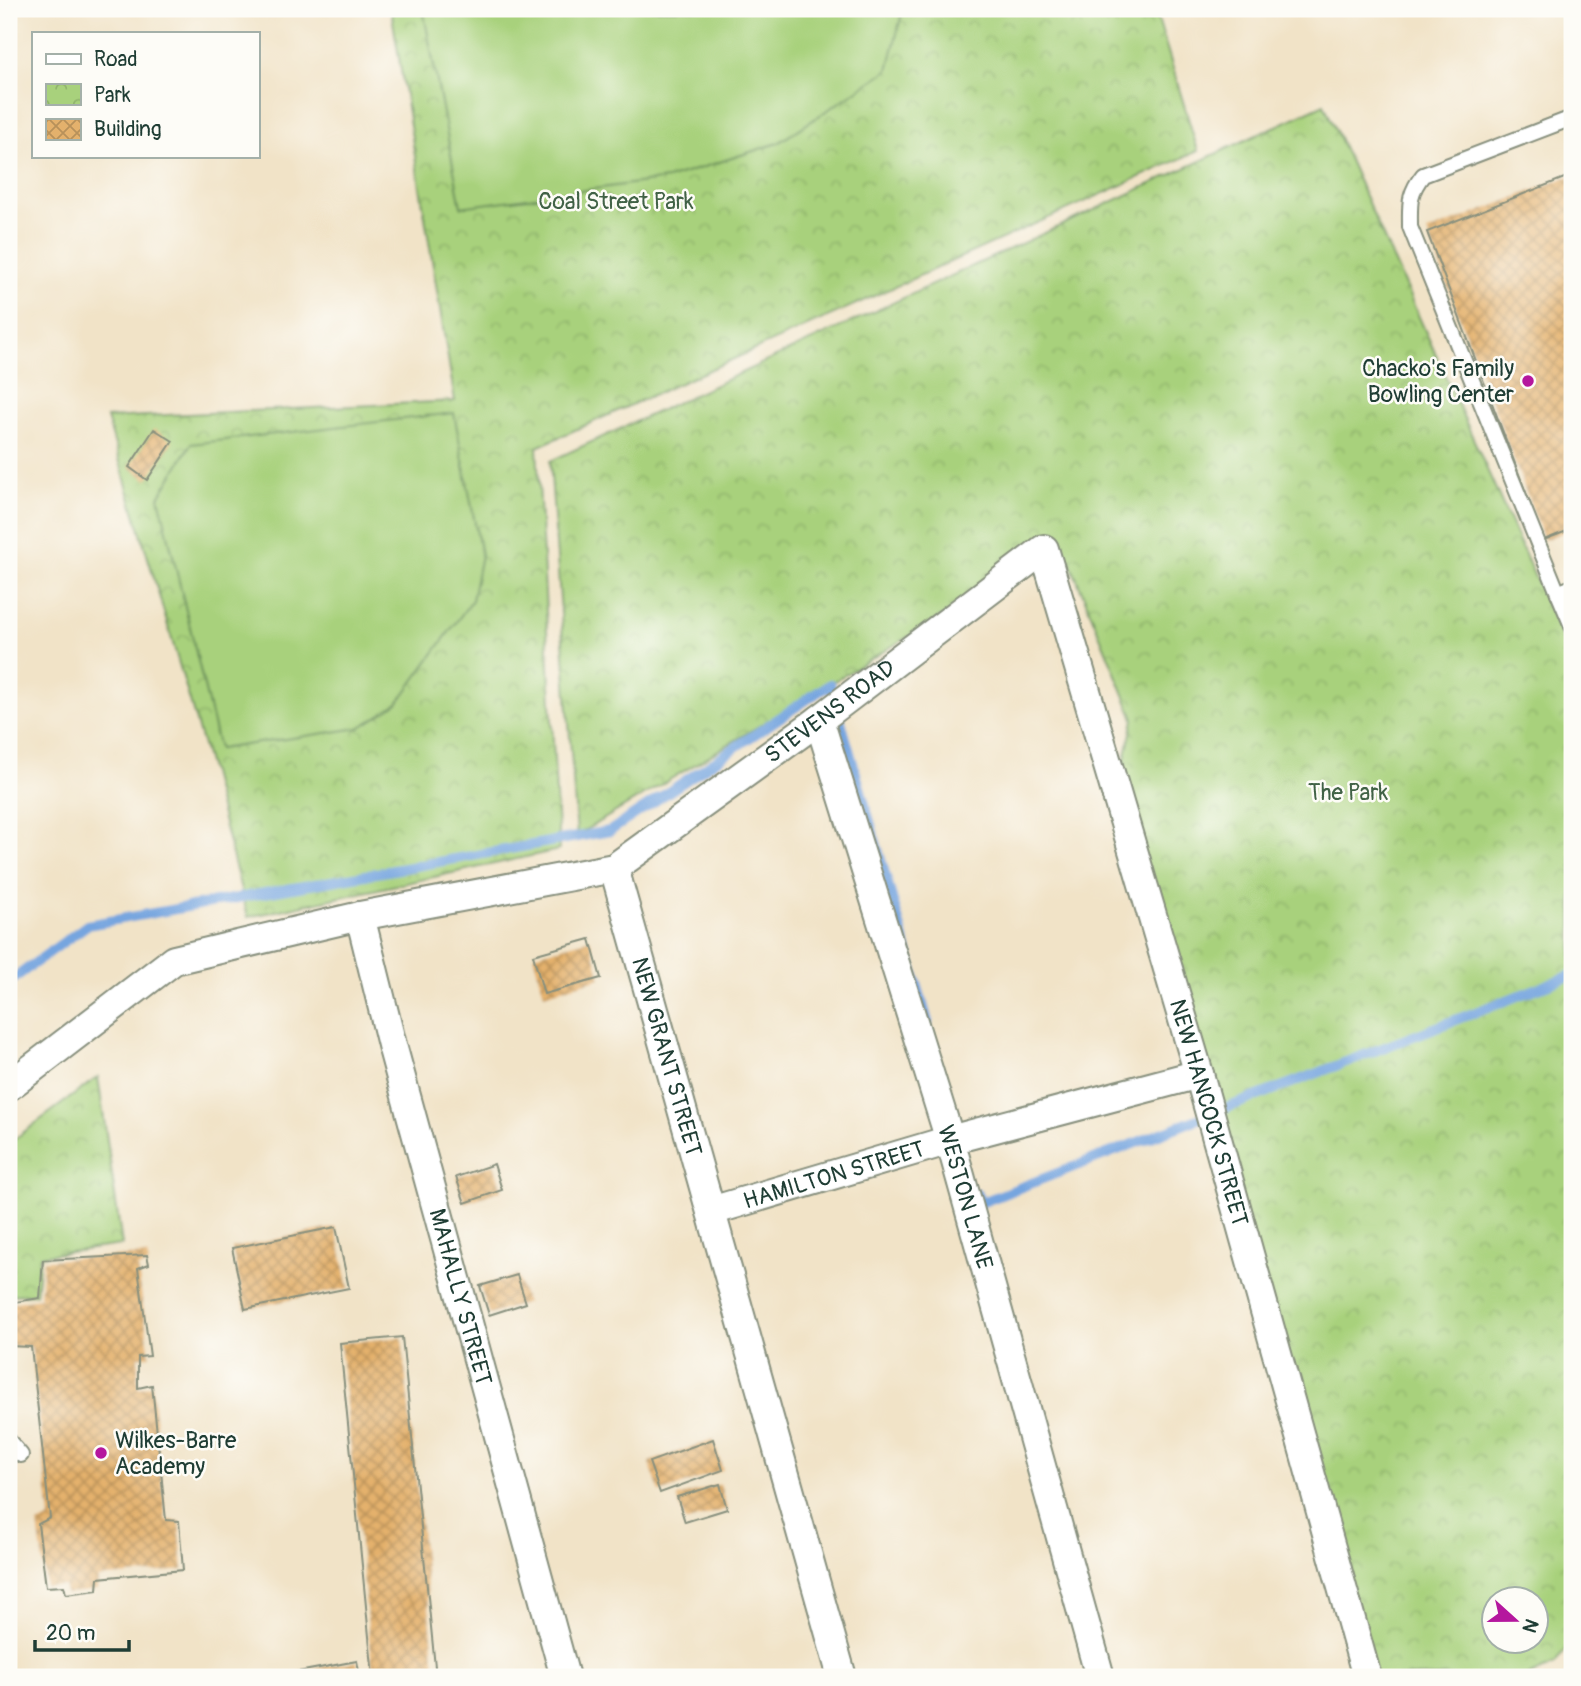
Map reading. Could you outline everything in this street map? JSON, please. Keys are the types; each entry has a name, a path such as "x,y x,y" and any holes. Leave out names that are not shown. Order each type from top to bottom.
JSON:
{"street":[{"name":"STEVENS ROAD","path":"614,868 819,720 1044,549"},
{"name":"NEW HANCOCK STREET","path":"1044,549 1199,1074 1367,1677"},
{"name":"WESTON LANE","path":"819,720 950,1140 1100,1677"},
{"path":"9,1086 174,960 360,916 614,868"},
{"name":"NEW GRANT STREET","path":"614,868 842,1677"},
{"name":"MAHALLY STREET","path":"360,916 565,1677"},
{"name":"HAMILTON STREET","path":"711,1211 950,1140 1199,1074"}],"lane":[{"path":"1572,118 1423,176 1413,188 1410,201 1410,227 1565,590 1572,626"},
{"path":"9,1441 21,1455"}],"green space":[{"name":"Coal Street Park","path":"391,9 1155,9 1198,151 537,447 559,850 248,917 211,773 107,418 455,401"},
{"path":"423,9 903,9 888,70 778,143 667,179 461,207"},
{"name":"The Park","path":"1324,104 1572,660 1572,1640 1555,1664 1526,1677 1370,1677 1116,799 1134,719 1067,555 1008,577 577,835 550,461"},
{"path":"454,413 481,555 472,600 398,703 359,728 219,749 159,497 191,444"},
{"path":"98,1077 122,1245 40,1256 36,1294 9,1295 9,1143"}],"building":[{"name":"Chacko's Family Bowling Center","path":"1572,175 1572,529 1544,540 1427,232"},
{"path":"154,429 173,441 147,480 129,467"},
{"path":"590,939 601,978 544,994 533,955"},
{"path":"494,1164 502,1190 465,1203 456,1177"},
{"path":"336,1227 349,1288 245,1309 232,1248"},
{"name":"Wilkes-Barre Academy","path":"147,1255 149,1264 138,1268 150,1356 138,1357 138,1388 152,1385 166,1520 179,1521 183,1570 98,1578 97,1590 66,1594 64,1586 46,1587 38,1524 50,1518 31,1347 9,1346 9,1303 40,1298 43,1260"},
{"path":"517,1275 526,1303 489,1315 480,1286"},
{"path":"402,1337 436,1677 373,1677 340,1343"},
{"path":"713,1439 723,1470 660,1493 649,1462"},
{"path":"720,1484 727,1509 685,1522 677,1497"},
{"path":"357,1661 360,1677 277,1676"}],"waterway":[{"path":"9,982 87,925 610,831 830,684 928,1022"},
{"path":"977,1194 980,1203 1572,975"}],"place":[{"name":"Chacko's Family Bowling Center","path":"1528,381"},
{"name":"Wilkes-Barre Academy","path":"101,1453"}]}
